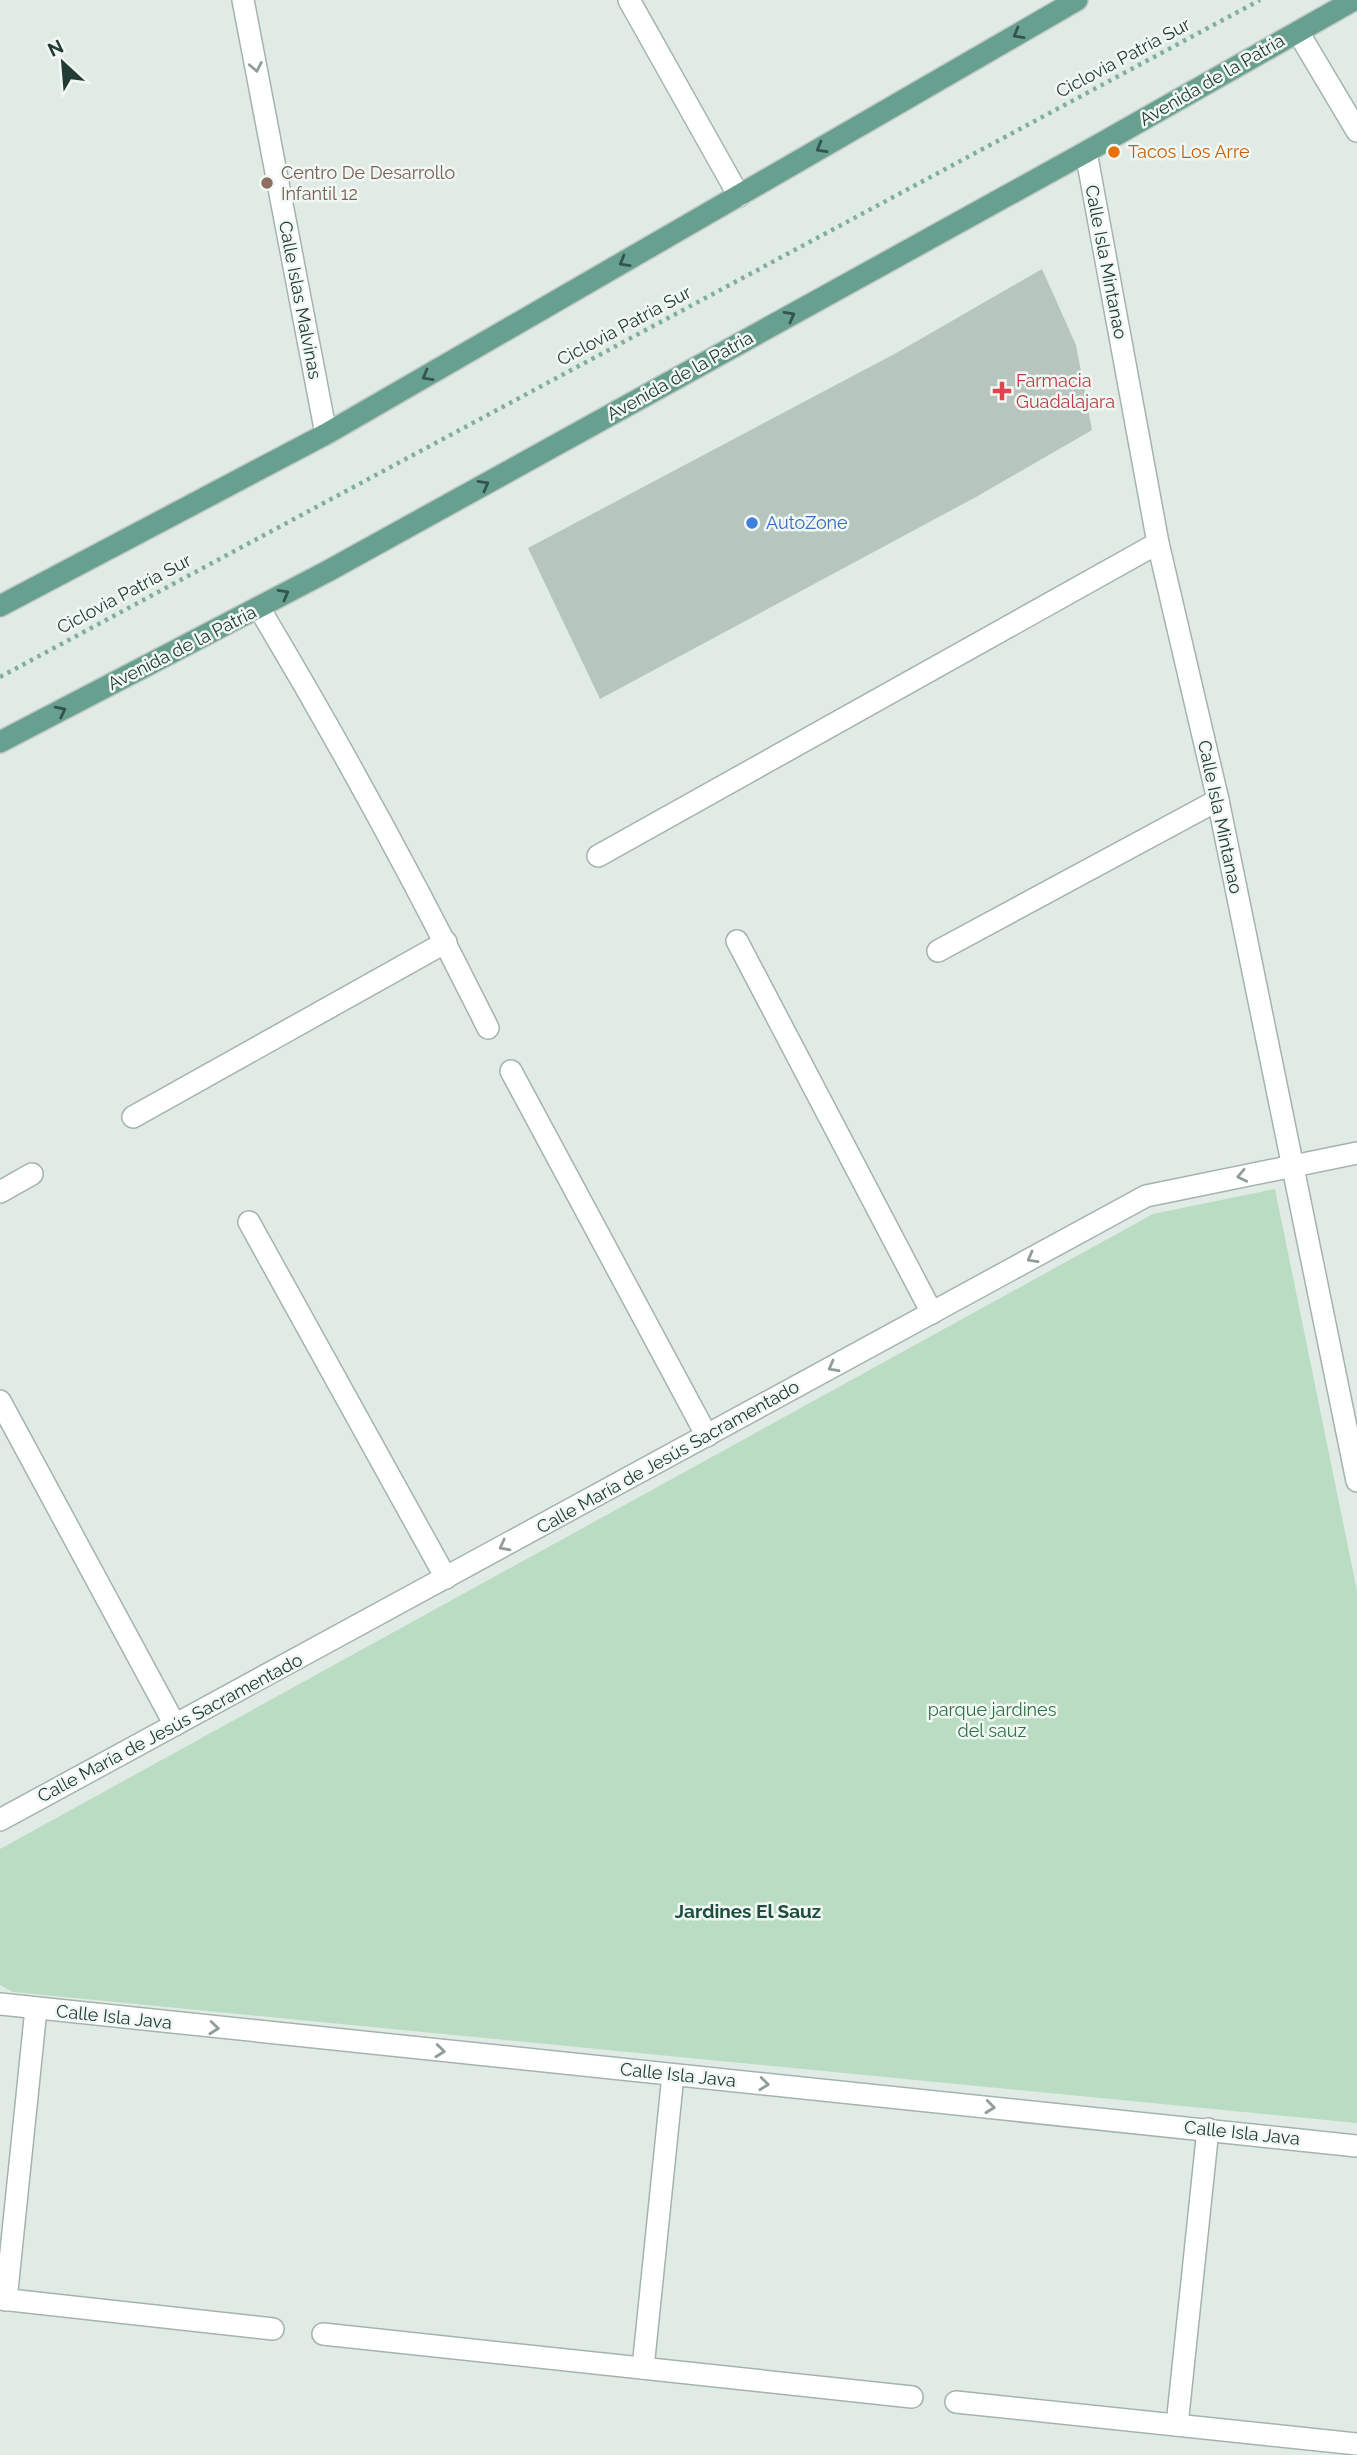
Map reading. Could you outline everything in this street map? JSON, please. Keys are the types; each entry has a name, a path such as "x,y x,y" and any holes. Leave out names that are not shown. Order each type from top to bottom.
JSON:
{"main road":[{"path":"0,606 326,435 1077,0"},
{"name":"Avenida de la Patria","path":"0,742 259,608 1086,152 1354,0"}],"street":[{"name":"Calle Islas Malvinas","path":"243,0 326,435"},
{"path":"629,0 739,195"},
{"path":"1298,32 1357,131"},
{"name":"Calle Isla Mintanao","path":"1086,152 1158,543 1218,800 1357,1481"},
{"path":"598,856 1158,543"},
{"path":"259,608 306,686 446,942 488,1028"},
{"path":"938,951 1218,800"},
{"path":"737,941 932,1313"},
{"path":"133,1117 446,942"},
{"path":"511,1071 707,1436"},
{"name":"Calle María de Jesús Sacramentado","path":"0,1820 1146,1196 1357,1153"},
{"path":"0,1192 32,1174"},
{"path":"249,1222 446,1578"},
{"path":"0,1402 175,1725"},
{"name":"Calle Isla Java","path":"0,2004 1357,2146"},
{"path":"36,2009 3,2299 273,2329"},
{"path":"643,2368 673,2075"},
{"path":"1177,2426 1208,2129"},
{"path":"323,2333 912,2397"},
{"path":"956,2402 1357,2444"}],"path":[{"name":"Ciclovia Patria Sur","path":"0,677 1260,0"}],"green space":[{"name":"parque jardines del sauz","path":"1275,1189 1357,1591 1357,2123 13,1992 0,1985 0,1849 1153,1214"}],"building":[{"name":"AutoZone","path":"1042,269 1076,345 1092,430 976,497 600,699 528,548 898,352"}],"place":[{"name":"Tacos Los Arre","path":"1114,152"},
{"name":"Centro De Desarrollo Infantil 12","path":"267,183"},
{"name":"Farmacia Guadalajara","path":"1002,391"},
{"name":"AutoZone","path":"752,523"}],"district":[{"name":"Jardines El Sauz","path":"748,1911"}]}
